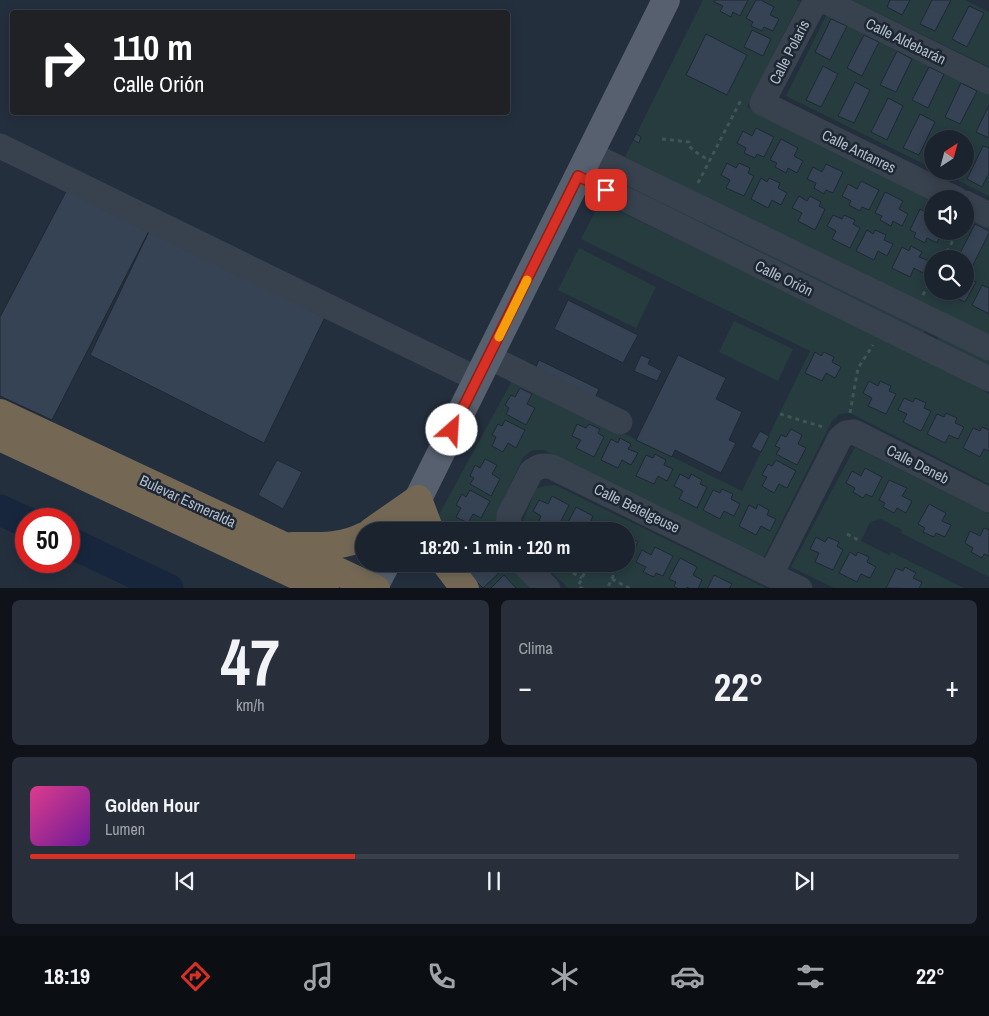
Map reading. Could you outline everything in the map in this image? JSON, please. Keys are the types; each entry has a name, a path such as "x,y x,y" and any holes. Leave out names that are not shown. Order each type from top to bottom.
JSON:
{"highway":[{"name":"Bulevar Esmeralda","path":"0,412 374,588"},
{"name":"Bulevar Esmeralda","path":"0,437 325,588"},
{"path":"385,522 418,498 427,522"},
{"path":"284,546 325,546 355,540"},
{"path":"452,572 465,588"}],"main road":[{"path":"406,522 666,0"},
{"path":"374,588 382,572"}],"street":[{"name":"Calle Polaris","path":"752,101 816,0"},
{"name":"Calle Aldebarán","path":"823,0 989,82"},
{"name":"Calle Antanres","path":"752,101 937,190"},
{"path":"0,146 483,368 620,422"},
{"name":"Calle Orión","path":"584,165 688,202 989,348"},
{"name":"Calle Orión","path":"584,165 884,327 989,379"},
{"path":"974,208 989,215"},
{"path":"926,348 938,323"},
{"name":"Calle Deneb","path":"846,433 854,432 989,500"},
{"path":"771,574 840,438 846,433"},
{"name":"Calle Betelgeuse","path":"508,522 508,515 531,472 535,468 546,465 800,588"},
{"path":"532,572 548,588"}],"path":[{"path":"688,202 710,161 752,101"},
{"path":"662,139 689,142 689,146 694,151 710,161"},
{"path":"780,414 846,433 858,368 884,327"},
{"path":"847,534 860,541"},
{"path":"570,572 582,578"},
{"path":"583,588 578,586 585,572"},
{"path":"607,588 615,572"},
{"path":"612,579 631,588"}],"green space":[{"path":"703,0 796,0 800,2 747,107 924,196 924,240 974,240 974,220 989,228 989,338 625,157"},
{"path":"851,0 965,0 989,12 989,67"},
{"path":"827,14 989,94 989,196 957,180 974,180 974,130 924,130 924,164 786,96"},
{"path":"635,189 926,329 922,333 634,191"},
{"path":"600,202 879,336 989,394 989,484 850,413 840,414 832,421 763,559 544,450 533,450 524,456 497,511 496,522 436,522 513,379 742,491 810,351 581,239"},
{"path":"579,248 656,287 636,328 558,290"},
{"path":"734,321 793,349 778,381 719,352"},
{"path":"937,336 989,361 989,368 938,340"},
{"path":"855,447 989,514 989,577 901,533 902,530 881,519 870,522 861,541 889,555 891,552 964,588 834,588 791,567"},
{"path":"555,485 631,522 522,522 536,489"},
{"path":"635,524 766,588 568,588 551,572 635,572"},
{"path":"459,572 516,572 531,588 470,588"}],"building":[{"path":"715,0 748,0 740,16 733,12 731,17 720,11 723,6 714,2"},
{"path":"756,0 761,0 774,7 770,15 779,19 773,31 764,27 762,31 751,26 753,22 746,18"},
{"path":"890,0 910,0 902,15 887,7"},
{"path":"932,0 951,0 935,31 920,24"},
{"path":"969,6 984,13 967,47 952,39"},
{"path":"831,19 847,26 830,60 815,52"},
{"path":"752,30 771,39 763,56 744,47"},
{"path":"706,34 747,55 727,95 686,75"},
{"path":"864,35 879,42 862,76 847,68"},
{"path":"897,51 912,59 896,92 880,85"},
{"path":"823,66 838,74 821,107 806,100"},
{"path":"929,67 944,74 928,108 912,100"},
{"path":"855,82 870,90 854,123 838,116"},
{"path":"961,83 977,91 960,124 945,117"},
{"path":"888,98 903,106 887,140 871,132"},
{"path":"989,105 989,138 976,132"},
{"path":"920,114 935,122 931,130 924,130 924,145 919,155 903,148"},
{"path":"756,128 774,137 764,157 757,154 755,158 744,153 746,148 737,143 743,131 752,136"},
{"path":"636,134 641,137 639,143 633,140"},
{"path":"781,139 798,148 794,156 803,161 797,173 788,168 786,173 775,167 777,163 770,160"},
{"path":"983,146 989,148 989,173 982,187 969,180 974,180 974,165"},
{"path":"727,163 736,168 739,163 750,168 748,173 754,176 744,196 726,188 730,180 721,175"},
{"path":"826,164 843,172 833,193 826,190 824,194 814,188 816,183 807,179 813,167 822,172"},
{"path":"761,178 767,182 769,178 780,183 778,188 787,193 781,205 772,200 768,208 751,199"},
{"path":"861,181 879,190 869,210 862,207 860,211 849,205 851,201 842,196 848,184 857,189"},
{"path":"70,184 151,227 52,420 0,396 0,317"},
{"path":"885,192 903,201 899,209 908,214 902,226 893,221 891,226 880,220 882,216 875,213"},
{"path":"799,196 807,201 810,196 821,202 819,206 825,209 815,230 798,221 802,213 792,208"},
{"path":"920,209 924,211 925,243 914,237 916,233 910,230"},
{"path":"833,215 842,219 844,215 855,220 853,224 860,228 850,248 832,239 836,231 827,226"},
{"path":"975,224 989,231 989,233 974,263 974,250 962,250 967,240 974,240"},
{"path":"151,227 327,313 264,443 90,355"},
{"path":"867,230 873,234 875,230 886,235 884,240 893,244 887,256 878,251 874,260 856,251"},
{"path":"911,246 922,252 919,257 924,259 923,273 914,268 910,277 892,268 902,247 909,251"},
{"path":"982,285 989,288 989,314 972,305"},
{"path":"568,300 638,335 623,363 554,329"},
{"path":"815,352 821,356 824,352 834,357 832,362 841,367 835,378 826,373 822,381 805,373"},
{"path":"641,355 650,359 648,364 662,371 657,381 634,371"},
{"path":"678,355 726,378 716,399 742,412 729,440 736,443 721,473 675,450 672,457 636,440"},
{"path":"539,360 599,389 595,398 535,369"},
{"path":"869,381 878,386 880,381 891,386 889,391 896,394 886,414 868,406 872,398 863,393"},
{"path":"520,388 532,394 527,404 535,408 526,425 506,414 509,408 505,405 511,395 515,397"},
{"path":"904,398 913,402 915,398 926,403 924,408 931,411 921,431 903,422 907,414 898,410"},
{"path":"946,413 957,418 955,423 964,427 958,439 949,435 945,443 927,434 937,414 944,417"},
{"path":"505,420 525,430 516,448 508,443 503,452 492,446 496,437 492,435 498,424 502,426"},
{"path":"577,424 586,428 589,424 600,429 598,433 604,437 594,457 576,448 581,440 572,436"},
{"path":"982,427 989,430 989,451 984,449 980,457 963,448 973,428 980,431"},
{"path":"791,429 802,435 798,444 806,448 797,465 776,454 780,448 775,446 781,435 786,437"},
{"path":"760,431 769,436 761,452 751,447"},
{"path":"620,438 631,444 628,449 638,453 631,465 622,460 618,468 601,460 611,439 618,443"},
{"path":"655,454 666,460 664,465 673,469 667,481 658,476 654,484 636,476 646,455 653,458"},
{"path":"485,459 497,465 492,474 500,479 491,496 470,484 474,478 470,476 475,465 480,468"},
{"path":"277,460 302,472 283,509 258,495"},
{"path":"776,460 796,471 787,488 779,484 774,493 762,486 767,477 762,475 768,464 772,466"},
{"path":"865,468 882,477 872,497 866,494 863,498 853,492 855,488 846,483 852,471 861,476"},
{"path":"680,474 689,479 691,474 702,480 700,484 707,487 697,508 679,499 683,491 674,486"},
{"path":"889,480 907,488 902,496 912,501 906,513 897,508 894,513 883,507 885,503 879,500"},
{"path":"722,489 733,494 731,499 740,504 734,516 724,511 720,519 703,510 713,490 720,493"},
{"path":"470,490 490,501 481,518 473,514 469,522 466,522 456,517 461,508 456,505 462,494 466,497"},
{"path":"552,496 569,505 560,522 539,521 541,516 533,511 539,500 548,504"},
{"path":"758,504 769,510 767,515 776,519 770,531 761,526 756,535 739,526 749,505 756,509"},
{"path":"929,504 946,513 942,521 951,525 945,537 936,533 934,537 923,532 925,528 918,524"},
{"path":"576,507 593,516 590,522 568,522"},
{"path":"984,528 989,530 989,556 984,554 982,558 971,552 973,548 965,543 970,531 980,536"},
{"path":"816,537 825,542 828,537 839,542 837,546 843,550 833,570 815,562 819,553 810,549"},
{"path":"655,547 673,556 663,576 656,573 654,577 643,572 646,567 636,562 642,550 651,555"},
{"path":"850,552 856,556 858,552 869,557 867,562 876,567 870,578 861,574 857,582 839,573"},
{"path":"680,558 697,567 693,575 702,580 698,588 677,588 674,586 676,582 669,579"},
{"path":"905,567 916,573 913,578 922,582 919,588 886,588 896,568 903,571"},
{"path":"467,572 500,572 483,588 478,583 475,586"},
{"path":"504,575 516,588 491,588"},
{"path":"714,575 732,584 730,588 708,588"}],"waterway":[{"path":"0,510 15,517"},
{"path":"80,547 166,588"}],"slow traffic":[{"path":"499,337 527,280"}],"route":[{"path":"452,430 578,176 606,190"}]}
